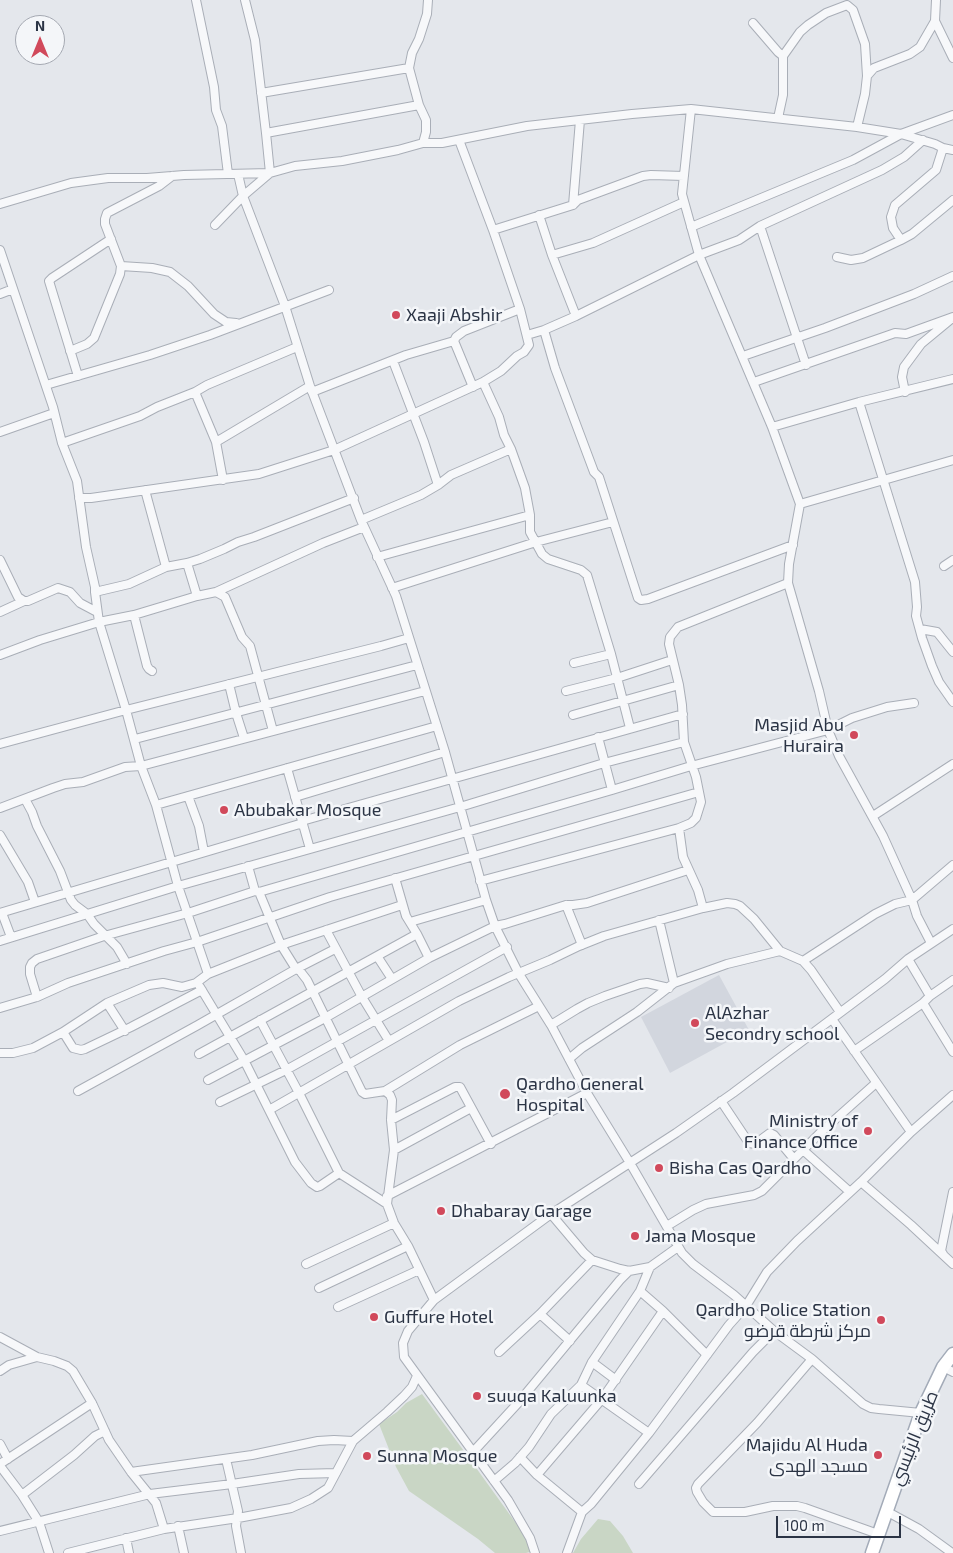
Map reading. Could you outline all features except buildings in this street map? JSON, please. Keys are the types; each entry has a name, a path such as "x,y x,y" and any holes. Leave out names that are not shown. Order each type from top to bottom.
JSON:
{"main road":[{"name":"طريق الرئيسي","path":"872,1553 921,1413 948,1369 953,1354"}],"street":[{"path":"196,0 213,80 216,110 222,126 228,174"},
{"path":"245,0 254,40 270,173"},
{"path":"423,143 426,132 426,120 419,105 409,68 412,53 419,39 427,14 428,0"},
{"path":"867,76 874,68 910,54 920,47 935,21 936,0"},
{"path":"778,118 783,95 783,56 800,32 808,25 826,13 847,6 853,10 865,44 867,76 865,94 857,127"},
{"path":"935,21 953,58"},
{"path":"753,23 783,56"},
{"path":"261,93 409,68"},
{"path":"266,133 419,105"},
{"path":"691,109 682,194 699,254 772,426 800,504 788,583 819,691 828,730 839,756 873,816 912,900 917,916 931,943"},
{"path":"0,204 70,183 108,178 270,173 296,166 342,161 423,143 442,143 527,126 691,109 857,127 901,134 953,150"},
{"path":"691,227 853,160 901,134 953,115"},
{"path":"573,204 580,120"},
{"path":"79,498 259,474 334,450 483,382 501,371 524,352 529,345 520,309 494,230 459,140"},
{"path":"527,335 576,316 699,254 739,240 760,226 882,170 904,157 923,140"},
{"path":"901,240 893,228 891,217 895,205 936,170 943,148"},
{"path":"215,225 243,196 270,173"},
{"path":"238,174 243,196 285,306 311,389 363,523 392,588 445,752 486,900 495,926 519,974 551,1025 587,1093 682,1253 774,1331 812,1359 856,1399 871,1408 921,1413"},
{"path":"70,351 87,344 94,338 116,284 121,266 105,224 107,213 159,186 172,176"},
{"path":"494,230 573,204 578,200 642,176 684,176"},
{"path":"837,257 851,260 863,258 901,240 912,234 953,200"},
{"path":"552,255 593,243 684,202"},
{"path":"539,215 552,255 576,316"},
{"path":"760,226 806,365"},
{"path":"78,376 49,281 111,239"},
{"path":"0,250 46,385 62,443 77,481 99,622 135,739 141,766 156,805 178,886 208,974"},
{"path":"121,266 152,268 170,272 188,286 214,314 226,322 238,324"},
{"path":"743,356 825,328 914,294 953,276"},
{"path":"0,294 13,289"},
{"path":"46,385 150,355 210,335 329,290"},
{"path":"216,442 311,389 454,340 464,331 520,309"},
{"path":"754,382 895,334 906,334 953,317"},
{"path":"905,392 902,377 904,367 921,344 953,317"},
{"path":"544,330 594,472 599,477 638,598 641,600 648,599 793,545"},
{"path":"454,340 473,387"},
{"path":"62,443 140,416 207,385 297,348"},
{"path":"393,361 424,442 438,485"},
{"path":"772,426 953,379"},
{"path":"483,382 511,449 524,488 530,515 530,530 542,554 581,570 587,575 611,654 630,728"},
{"path":"195,392 216,442 223,480"},
{"path":"860,402 915,582 916,616 920,629 932,666 945,692 953,702"},
{"path":"0,432 54,413"},
{"path":"0,655 40,640 99,622 134,615 216,592 421,495 451,475 511,449"},
{"path":"800,504 953,460"},
{"path":"145,490 166,566"},
{"path":"95,592 129,584 166,566 187,563 354,498"},
{"path":"377,557 530,515"},
{"path":"392,588 536,542 613,522"},
{"path":"0,560 18,598 24,601"},
{"path":"944,566 953,560"},
{"path":"187,563 197,596"},
{"path":"480,881 692,823 696,818 700,802 700,792 684,742 683,714 679,685 669,644 670,637 678,626 788,583"},
{"path":"0,612 58,588 70,592 80,603 97,612"},
{"path":"216,592 225,597 242,637 250,646 273,731"},
{"path":"134,615 147,666 152,671"},
{"path":"920,629 937,632 953,652"},
{"path":"0,744 409,638"},
{"path":"574,663 611,654"},
{"path":"566,691 616,678 672,660"},
{"path":"135,739 417,665"},
{"path":"228,684 244,738"},
{"path":"574,715 679,685"},
{"path":"0,808 65,784 83,782 125,767 141,766 425,690"},
{"path":"37,997 30,974 32,963 37,959 104,936 691,766 828,730 852,718 887,707 914,703"},
{"path":"11,938 1,913 302,822 683,714"},
{"path":"156,805 436,726"},
{"path":"598,737 612,790"},
{"path":"0,941 178,886 460,807 604,762 684,742"},
{"path":"295,797 445,752"},
{"path":"873,816 953,764"},
{"path":"286,768 310,849"},
{"path":"0,1008 37,997 68,983 330,897 700,792"},
{"path":"188,796 204,852"},
{"path":"25,799 75,905 87,914 104,936 117,947 127,964"},
{"path":"679,828 683,857 698,890 703,908"},
{"path":"0,835 28,882 35,902"},
{"path":"803,961 875,914 895,904 912,900 953,865"},
{"path":"248,866 257,892 281,945 296,969 303,973 362,1092 365,1094 385,1091 460,1044 539,1006"},
{"path":"208,1080 325,1018 429,958 495,926 566,905 573,906 586,903 688,870"},
{"path":"395,878 402,905 429,958"},
{"path":"410,922 486,900"},
{"path":"269,1110 458,1001 509,977 604,936 727,903 740,906 754,919 780,951 803,961 812,970 840,1012"},
{"path":"0,1053 13,1053 33,1048 63,1032 107,1003 155,984 182,987 196,983 208,974 281,945 402,905"},
{"path":"566,905 582,945"},
{"path":"659,920 672,986"},
{"path":"535,1553 530,1538 508,1500 404,1357 403,1343 408,1330 434,1300 551,1214 722,1101 885,979 908,959 953,929"},
{"path":"326,930 362,997 389,1041"},
{"path":"199,1054 417,934"},
{"path":"220,1102 286,1070 507,947"},
{"path":"78,1091 335,949"},
{"path":"569,1059 672,986 727,964 780,951"},
{"path":"377,956 392,979"},
{"path":"908,959 930,996"},
{"path":"854,1051 953,980"},
{"path":"196,983 244,1060 296,1162 311,1184 317,1187 323,1185 339,1174"},
{"path":"551,1025 577,1009 605,996 640,984 672,986"},
{"path":"63,1032 73,1048 81,1050 125,1030 202,990"},
{"path":"107,1003 125,1030"},
{"path":"923,1003 953,1052"},
{"path":"832,1019 912,1132"},
{"path":"260,1020 339,1174 387,1200"},
{"path":"667,1226 706,1204 754,1196 876,1083"},
{"path":"391,1120 455,1087 460,1088 491,1144"},
{"path":"385,1091 392,1100 391,1120 394,1150 387,1200 394,1223 408,1246 434,1300"},
{"path":"387,1200 587,1093"},
{"path":"567,1553 582,1512 591,1504 649,1433 729,1325 746,1306 766,1272 953,1095"},
{"path":"722,1101 750,1143 755,1144 770,1133 774,1135 794,1159"},
{"path":"394,1150 470,1108"},
{"path":"803,1150 850,1192"},
{"path":"861,1182 953,1264"},
{"path":"943,1254 941,1251 953,1192"},
{"path":"551,1214 592,1260 630,1271"},
{"path":"306,1264 394,1223"},
{"path":"319,1288 408,1246"},
{"path":"473,1452 518,1403 620,1280 630,1271 650,1266 678,1247"},
{"path":"499,1352 540,1314 592,1260"},
{"path":"494,1481 520,1457 550,1414 581,1384 592,1362 640,1291 650,1266"},
{"path":"338,1307 419,1270"},
{"path":"640,1291 663,1311 707,1356"},
{"path":"537,1475 602,1399 663,1311"},
{"path":"540,1314 570,1341"},
{"path":"639,1484 753,1352 774,1331"},
{"path":"0,1336 37,1357 67,1366 73,1371 92,1403 105,1431 131,1472 156,1503 164,1529"},
{"path":"0,1371 9,1365 37,1357"},
{"path":"812,1359 757,1422 698,1484 697,1492 703,1502 713,1512 745,1512 773,1506 798,1506 878,1534"},
{"path":"592,1362 616,1380"},
{"path":"68,1553 178,1526 238,1518 291,1508 311,1499 328,1488 352,1441 404,1396 412,1387 417,1376"},
{"path":"581,1384 649,1433"},
{"path":"49,1553 40,1522 0,1465 92,1403"},
{"path":"22,1494 74,1455 95,1436 105,1431"},
{"path":"131,1472 252,1456 318,1441 352,1441"},
{"path":"0,1444 8,1459"},
{"path":"520,1457 537,1475 582,1512"},
{"path":"226,1459 238,1511 236,1526 240,1553"},
{"path":"0,1531 18,1525 40,1522 150,1494 300,1474 336,1474"},
{"path":"886,1511 919,1529 952,1553"},
{"path":"178,1526 184,1553"},
{"path":"126,1538 129,1553"}],"shaded area":[{"name":"AlAzhar Secondry school","path":"719,975 749,1030 670,1073 641,1017"}],"green space":[{"path":"422,1394 518,1526 530,1546 530,1552 495,1553 409,1491 396,1467 379,1424 397,1412 406,1403"},
{"path":"598,1519 610,1521 623,1536 633,1553 573,1553 581,1539"}],"place":[{"name":"Xaaji Abshir","path":"396,315"},
{"name":"Masjid Abu Huraira","path":"854,735"},
{"name":"Abubakar Mosque","path":"224,810"},
{"name":"AlAzhar Secondry school","path":"695,1023"},
{"name":"Qardho General Hospital","path":"505,1094"},
{"name":"Ministry of Finance Office","path":"868,1131"},
{"name":"Bisha Cas Qardho","path":"659,1168"},
{"name":"Dhabaray Garage","path":"441,1211"},
{"name":"Jama Mosque","path":"635,1236"},
{"name":"Guffure Hotel","path":"374,1317"},
{"name":"Qardho Police Station مركز شرطة قرضو","path":"881,1320"},
{"name":"suuqa Kaluunka","path":"477,1396"},
{"name":"Majidu Al Huda مسجد الهدى","path":"878,1455"},
{"name":"Sunna Mosque","path":"367,1456"}]}
